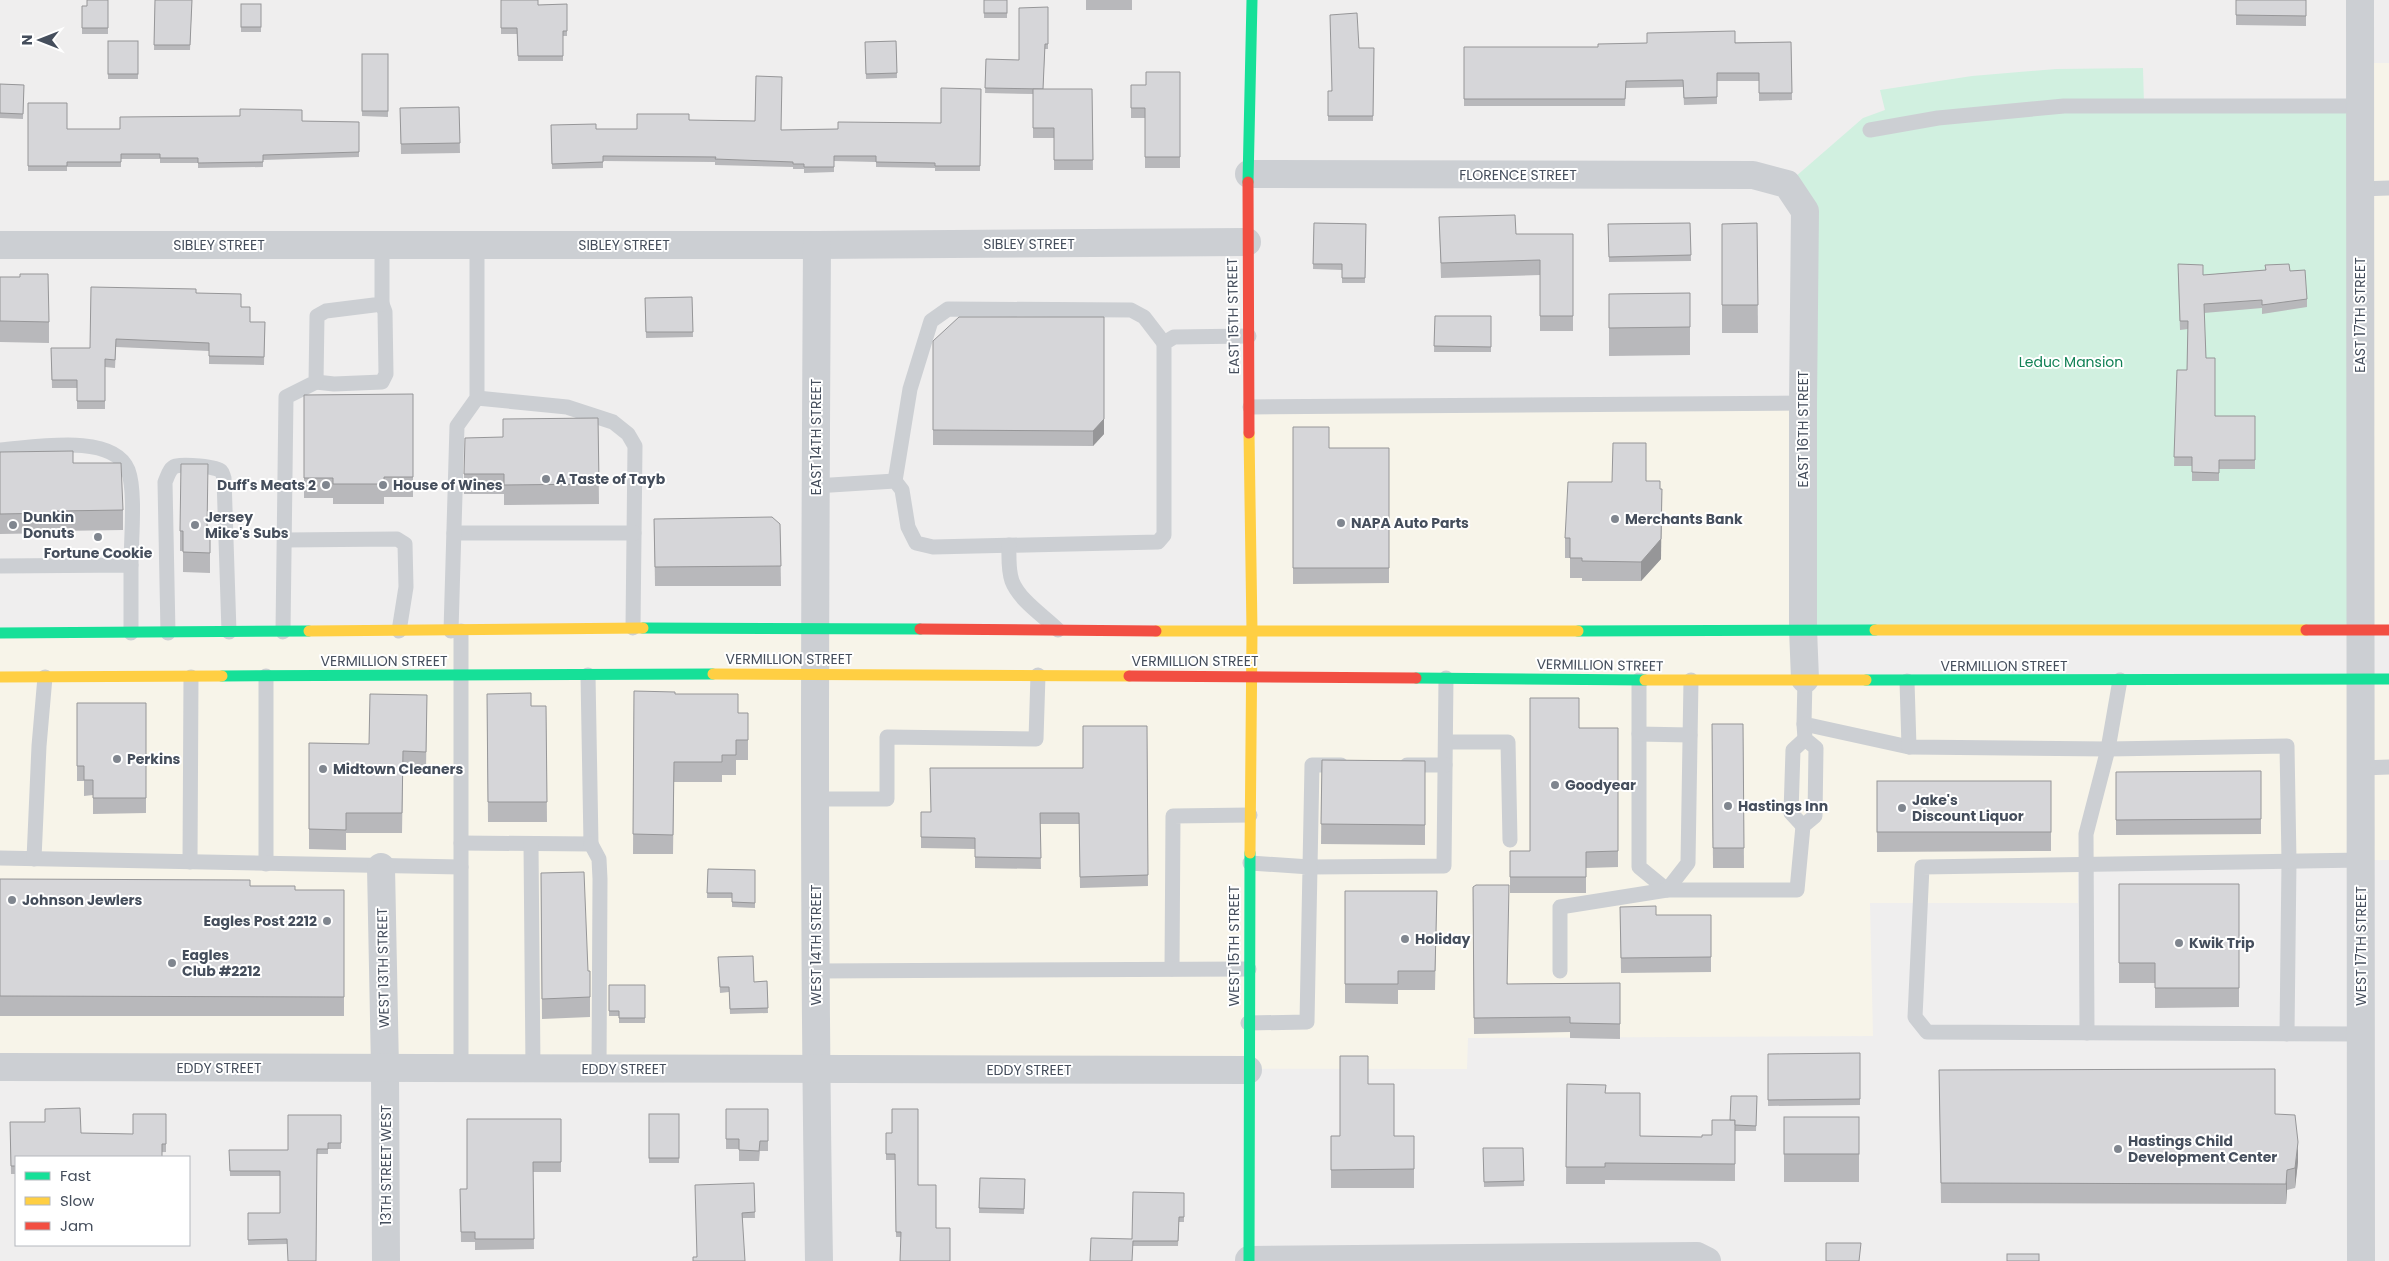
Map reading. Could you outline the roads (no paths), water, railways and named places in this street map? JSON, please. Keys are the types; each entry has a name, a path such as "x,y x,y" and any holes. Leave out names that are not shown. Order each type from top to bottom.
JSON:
{"main road":[{"name":"EAST 15TH STREET","path":"1252,0 1247,242 1252,631"},
{"path":"0,633 456,631 632,628 1252,631 2389,630"},
{"name":"WEST 15TH STREET","path":"1249,1260 1248,1024 1252,631"},
{"name":"VERMILLION STREET","path":"0,677 815,674 1638,680 2389,680"}],"street":[{"name":"EAST 17TH STREET","path":"2360,0 2361,630"},
{"name":"FLORENCE STREET","path":"1249,174 1753,175 1787,184"},
{"name":"EAST 16TH STREET","path":"1787,184 1805,211 1803,403 1803,630 1805,679"},
{"name":"SIBLEY STREET","path":"0,245 817,245 1247,242"},
{"name":"EAST 14TH STREET","path":"814,628 817,245"},
{"name":"WEST 14TH STREET","path":"814,628 819,1261"},
{"name":"WEST 17TH STREET","path":"2361,630 2361,1261"},
{"name":"WEST 13TH STREET","path":"381,867 386,1069"},
{"name":"EDDY STREET","path":"0,1066 386,1069 1248,1070"},
{"name":"13TH STREET WEST","path":"386,1069 386,1261"},
{"path":"1249,1260 1697,1256 1708,1261"}],"lane":[{"path":"1870,130 1938,118 2064,106 2359,106"},
{"path":"2359,189 2389,188"},
{"path":"283,632 286,397 316,382 334,384 382,382 386,374 385,312 382,304 382,245"},
{"path":"461,1069 462,675 456,631 454,533 457,426 478,398 477,245"},
{"path":"316,382 317,316 326,311 382,304"},
{"path":"948,308 1130,310 1144,317 1164,343 1164,535 1158,542 933,547 916,542 908,527 902,490 895,481 910,389 931,321 948,308"},
{"path":"1164,343 1174,337 1249,336"},
{"path":"478,398 567,407 613,422 628,434 635,446 632,628"},
{"path":"1250,407 1803,403"},
{"path":"0,450 79,445 104,448 118,455 128,468 131,484 131,633"},
{"path":"168,633 165,482 170,471 176,466 214,467 221,471 224,478 229,632"},
{"path":"815,486 895,481"},
{"path":"454,533 634,533"},
{"path":"285,540 397,539 404,544 406,587 399,631"},
{"path":"1009,545 1009,565 1012,582 1022,595 1058,630"},
{"path":"0,566 131,565"},
{"path":"588,675 591,844 599,859 600,879 599,1069"},
{"path":"815,799 886,799 886,737 1036,739 1038,675"},
{"path":"190,862 191,676"},
{"path":"266,676 266,864"},
{"path":"34,858 38,746 45,677"},
{"path":"1250,864 1310,867 1444,866 1446,678"},
{"path":"1803,826 1791,813 1793,750 1804,732 1805,679"},
{"path":"1638,680 1639,867 1667,890"},
{"path":"1667,890 1688,863 1691,680"},
{"path":"2087,1033 2086,834 2108,749 2120,680"},
{"path":"1907,681 1909,747"},
{"path":"1804,732 1909,747 2108,749 2287,746 2289,861 2287,1034"},
{"path":"1560,972 1560,907 1667,890 1797,890 1803,826 1815,816 1816,748 1804,732"},
{"path":"1639,734 1690,735"},
{"path":"1446,742 1508,742 1510,840"},
{"path":"1248,1024 1307,1022 1312,765 1359,765"},
{"path":"1388,765 1445,765"},
{"path":"2362,768 2389,767"},
{"path":"1172,969 1173,816 1250,815"},
{"path":"461,843 591,844"},
{"path":"531,844 533,1069"},
{"path":"0,858 381,867 461,867"},
{"path":"2361,1034 1927,1032 1915,1017 1922,868 2362,860"},
{"path":"816,970 1249,969"}],"place":[{"name":"A Taste of Tayb","path":"546,479"},
{"name":"Duff's Meats 2","path":"326,485"},
{"name":"House of Wines","path":"383,485"},
{"name":"Merchants Bank","path":"1615,519"},
{"name":"NAPA Auto Parts","path":"1341,523"},
{"name":"Dunkin Donuts","path":"13,525"},
{"name":"Jersey Mike's Subs","path":"195,525"},
{"name":"Fortune Cookie","path":"98,537"},
{"name":"Perkins","path":"117,759"},
{"name":"Midtown Cleaners","path":"323,769"},
{"name":"Goodyear","path":"1555,785"},
{"name":"Hastings Inn","path":"1728,806"},
{"name":"Jake's Discount Liquor","path":"1902,808"},
{"name":"Johnson Jewlers","path":"12,900"},
{"name":"Eagles Post 2212","path":"327,921"},
{"name":"Holiday","path":"1405,939"},
{"name":"Kwik Trip","path":"2179,943"},
{"name":"Eagles Club #2212","path":"172,963"},
{"name":"Hastings Child Development Center","path":"2118,1149"}],"park label":[{"name":"Leduc Mansion","path":"2071,362"}]}
